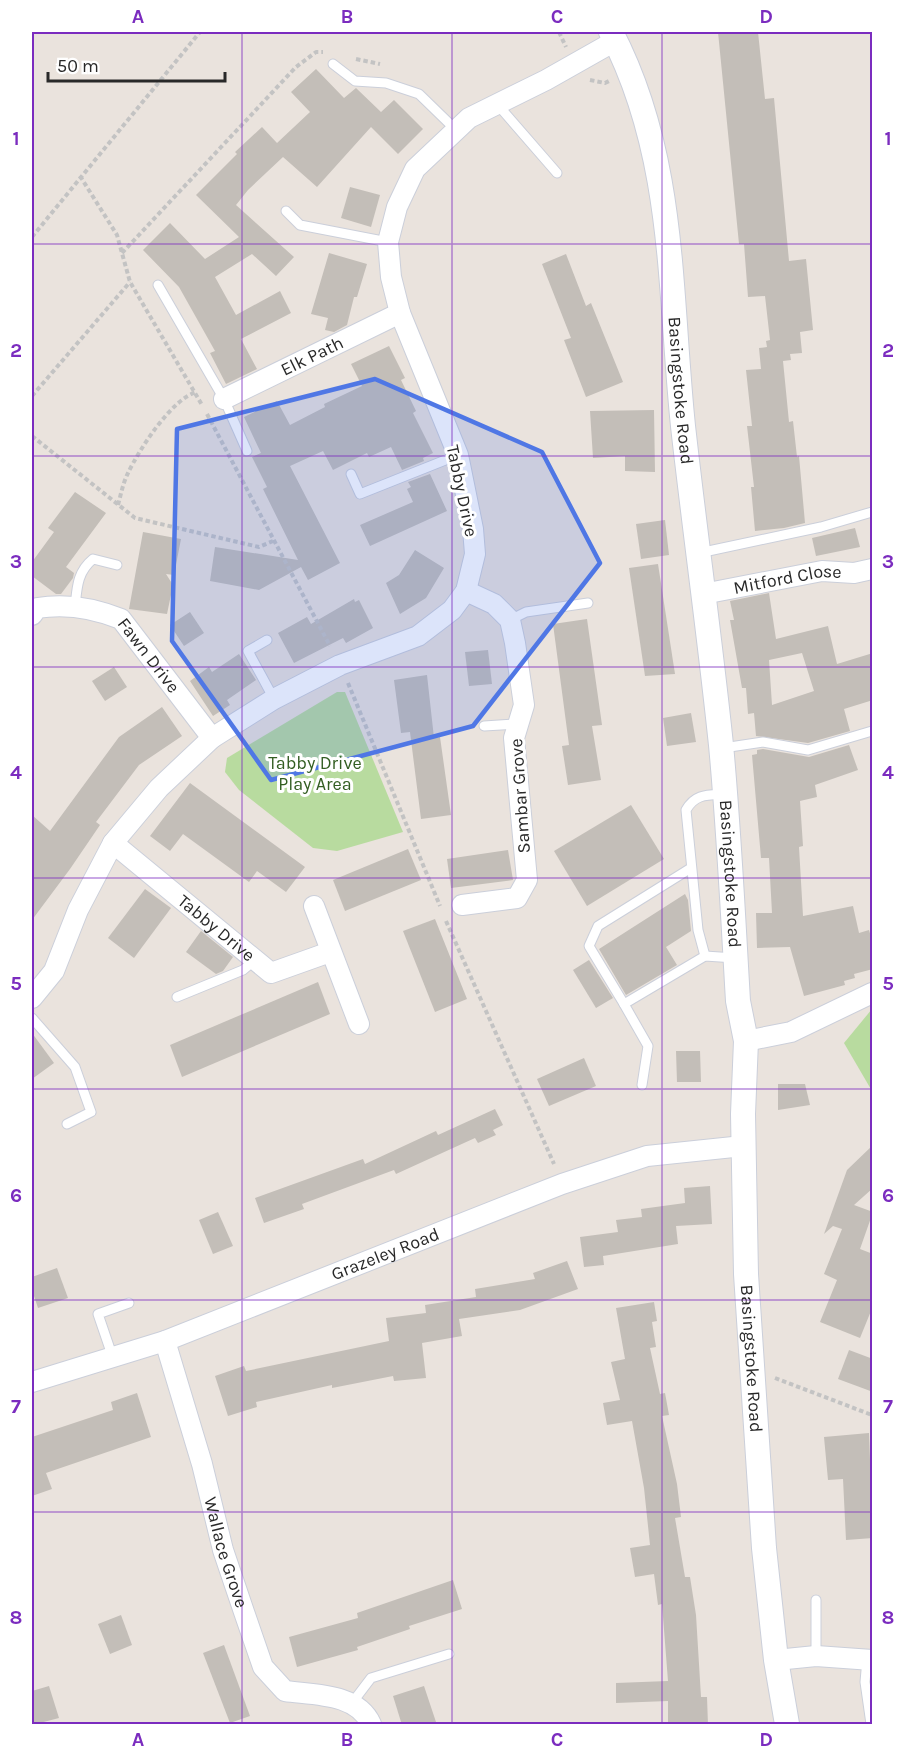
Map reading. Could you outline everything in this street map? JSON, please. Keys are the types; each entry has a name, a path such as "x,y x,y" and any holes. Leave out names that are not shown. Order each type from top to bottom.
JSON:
{"street":[{"name":"Tabby Drive","path":"32,998 54,971 78,910 113,843 159,788 212,738 274,699 340,665 418,636 452,610 466,591 475,554 473,529 458,454 400,313 391,277 388,242 397,207 415,169 455,129 469,118 498,105 613,36"},
{"name":"Basingstoke Road","path":"613,36 629,71 651,136 663,185 697,553 721,748 735,958 741,1023 746,1041 743,1146 746,1274 764,1548 776,1660 787,1725"},
{"name":"Elk Path","path":"224,399 400,313"},
{"name":"Mitford Close","path":"703,594 822,571 854,573 873,569"},
{"path":"466,591 494,604 510,620"},
{"name":"Fawn Drive","path":"33,607 61,604 102,611 121,619 212,738"},
{"name":"Sambar Grove","path":"462,905 517,898 527,880 514,738 516,724 524,705 510,620"},
{"name":"Tabby Drive","path":"113,843 271,974 330,952"},
{"path":"314,906 359,1024"},
{"path":"746,1041 791,1032 873,993"},
{"name":"Grazeley Road","path":"32,1382 165,1341 562,1184 647,1156 743,1146"},
{"name":"Wallace Grove","path":"165,1341 202,1464 223,1550 263,1667 285,1691 331,1697 352,1703"},
{"path":"776,1660 816,1656 870,1659"},
{"path":"352,1703 371,1725"}],"lane":[{"path":"333,64 355,81 386,83 419,94 455,129"},
{"path":"498,105 557,173"},
{"path":"286,211 300,225 388,242"},
{"path":"158,285 224,399 247,451"},
{"path":"351,474 360,494 458,454"},
{"path":"697,553 821,527 873,512"},
{"path":"75,607 78,582 83,567 93,559 117,565"},
{"path":"510,620 526,612 588,603"},
{"path":"267,640 248,651 274,699"},
{"path":"484,726 516,724"},
{"path":"721,748 763,742 808,750 873,731"},
{"path":"705,956 698,930 686,810 690,802 700,796 724,794"},
{"path":"642,1085 648,1046 589,946 598,926 691,868"},
{"path":"624,1004 705,956 735,958"},
{"path":"177,997 243,970 255,960"},
{"path":"32,1018 75,1067 91,1113 67,1124"},
{"path":"113,1358 98,1314 129,1303"},
{"path":"816,1600 816,1656"},
{"path":"352,1703 371,1678 449,1654"},
{"path":"870,1659 865,1682 871,1725"}],"path":[{"path":"32,237 200,32"},
{"path":"122,254 296,67 316,52 332,52"},
{"path":"349,56 357,60 389,66"},
{"path":"32,396 130,282"},
{"path":"118,505 127,474 147,439 172,410 195,391"},
{"path":"32,436 135,518 259,547 273,541"},
{"path":"754,1379 776,1377 873,1415"}],"highlighted area":[{"path":"375,379 542,452 600,563 473,726 271,780 172,641 177,429"}],"green space":[{"name":"Tabby Drive Play Area","path":"337,692 345,692 403,832 337,851 313,848 239,790 225,772 227,758"},
{"path":"872,1009 872,1091 844,1043"}],"building":[{"path":"718,32 758,32 765,99 774,98 789,261 806,259 813,330 800,332 802,353 790,354 791,360 783,361 789,422 793,421 797,457 799,456 805,523 784,528 755,531 751,487 754,487 747,426 752,426 746,370 761,369 759,348 767,347 766,341 770,340 765,296 748,297 744,244 739,244"},
{"path":"316,69 344,98 356,88 381,112 394,100 423,129 398,154 371,127 317,187 283,157 248,190 236,205 294,257 276,276 252,254 215,277 236,315 280,291 291,313 241,339 257,369 226,384 210,353 215,351 179,287 143,250 170,223 205,259 239,237 196,195 237,154 235,152 262,127 277,143 310,112 291,92"},
{"path":"350,187 380,195 371,227 341,218"},
{"path":"329,253 367,264 357,297 354,297 347,325 334,332 325,330 328,318 311,314"},
{"path":"566,254 586,306 591,303 623,382 586,397 564,340 571,338 542,264"},
{"path":"389,346 405,378 401,380 416,411 413,413 433,453 423,458 424,461 402,470 391,447 369,457 367,453 333,470 323,451 290,466 340,563 308,580 301,567 259,590 210,581 215,547 298,560 263,489 267,487 252,457 261,453 244,417 277,401 290,425 325,407 324,404 362,386 351,364"},
{"path":"654,410 655,472 625,471 625,456 593,458 590,411"},
{"path":"430,474 447,511 370,546 360,525 413,502 407,489 411,487 408,482"},
{"path":"75,492 106,513 66,567 74,573 73,578 61,594 56,594 32,576 32,562 54,532 48,528"},
{"path":"665,520 669,555 641,559 636,524"},
{"path":"855,528 860,547 816,556 812,538"},
{"path":"143,532 181,539 174,575 166,574 173,585 167,614 129,609"},
{"path":"415,550 444,568 426,598 400,614 386,583 399,575"},
{"path":"658,564 675,674 645,676 629,568"},
{"path":"769,593 776,639 828,626 837,664 873,653 873,700 844,709 850,731 808,743 756,736 754,713 748,714 746,688 742,688 730,620 734,620 730,601","holes":["802,653 814,691 772,705 769,660"]},
{"path":"354,599 355,602 359,600 373,628 346,643 343,638 294,663 278,633 307,617 311,624"},
{"path":"190,612 204,633 184,646 170,625"},
{"path":"587,619 602,725 592,726 601,780 568,785 562,746 569,745 553,624"},
{"path":"488,650 492,684 469,686 465,652"},
{"path":"239,654 256,680 227,700 230,705 213,716 190,681 209,667 212,672"},
{"path":"114,667 127,687 105,701 92,681"},
{"path":"427,675 434,738 440,737 451,815 421,819 410,732 401,733 394,680"},
{"path":"162,707 182,736 139,765 96,822 100,825 32,920 32,815 50,831 119,737"},
{"path":"691,713 696,742 667,746 663,718"},
{"path":"849,745 858,770 815,785 817,797 800,801 803,846 799,847 803,916 853,906 859,933 869,930 873,944 873,969 854,974 855,978 844,981 845,985 804,996 790,947 757,948 756,913 772,913 769,858 761,858 752,755 757,754 757,750 763,749 809,757"},
{"path":"190,783 305,867 286,892 257,871 249,882 183,834 170,851 150,836"},
{"path":"631,805 664,859 587,906 554,851"},
{"path":"408,849 421,880 345,911 333,880"},
{"path":"508,850 513,880 451,888 447,859"},
{"path":"145,889 171,908 134,958 108,938"},
{"path":"685,894 688,900 691,931 666,947 677,965 626,995 599,949"},
{"path":"435,919 467,999 435,1012 403,931"},
{"path":"201,931 233,957 223,971 216,974 186,952"},
{"path":"589,960 613,998 596,1008 573,970"},
{"path":"318,982 330,1014 182,1077 170,1045"},
{"path":"32,1033 54,1063 32,1079"},
{"path":"676,1051 700,1051 701,1082 677,1082"},
{"path":"584,1058 596,1086 549,1106 537,1079"},
{"path":"778,1084 805,1084 810,1105 778,1110"},
{"path":"495,1109 503,1125 493,1130 496,1135 478,1143 475,1138 396,1174 394,1170 302,1204 304,1209 264,1223 255,1198 363,1159 365,1164 436,1131 438,1135"},
{"path":"873,1145 873,1188 854,1205 873,1212 860,1249 873,1254 873,1306 860,1338 820,1322 837,1280 824,1274 842,1229 833,1226 824,1234 847,1170"},
{"path":"710,1186 712,1224 676,1226 678,1244 603,1256 604,1265 584,1267 580,1237 618,1232 616,1220 642,1217 641,1209 685,1203 684,1188"},
{"path":"218,1212 233,1246 213,1254 199,1220"},
{"path":"567,1261 578,1289 520,1310 459,1319 462,1336 422,1343 426,1378 394,1381 393,1376 332,1388 332,1385 256,1402 257,1407 228,1416 215,1376 244,1366 246,1371 389,1341 386,1318 426,1313 425,1305 476,1297 475,1289 535,1279 533,1273"},
{"path":"57,1268 68,1298 38,1308 32,1290 32,1277"},
{"path":"654,1302 657,1321 652,1322 656,1347 650,1348 660,1394 665,1393 669,1415 662,1416 677,1484 681,1517 675,1518 685,1577 690,1577 696,1615 701,1697 707,1697 708,1725 668,1725 668,1701 616,1703 616,1683 668,1681 662,1604 658,1605 654,1574 635,1577 630,1548 650,1545 644,1488 632,1421 607,1425 603,1403 620,1400 611,1362 625,1359 616,1308"},
{"path":"849,1350 873,1359 873,1392 838,1379"},
{"path":"137,1393 151,1437 46,1473 52,1489 32,1496 32,1437 113,1410 111,1402"},
{"path":"869,1433 873,1538 846,1540 843,1479 828,1480 824,1437"},
{"path":"453,1580 462,1609 409,1626 410,1629 357,1647 358,1650 297,1667 289,1637 358,1618 357,1613"},
{"path":"121,1615 132,1645 110,1654 98,1624"},
{"path":"224,1645 250,1716 230,1723 203,1653"},
{"path":"49,1686 59,1718 32,1725 32,1691"},
{"path":"424,1686 437,1725 402,1725 393,1696"}]}
